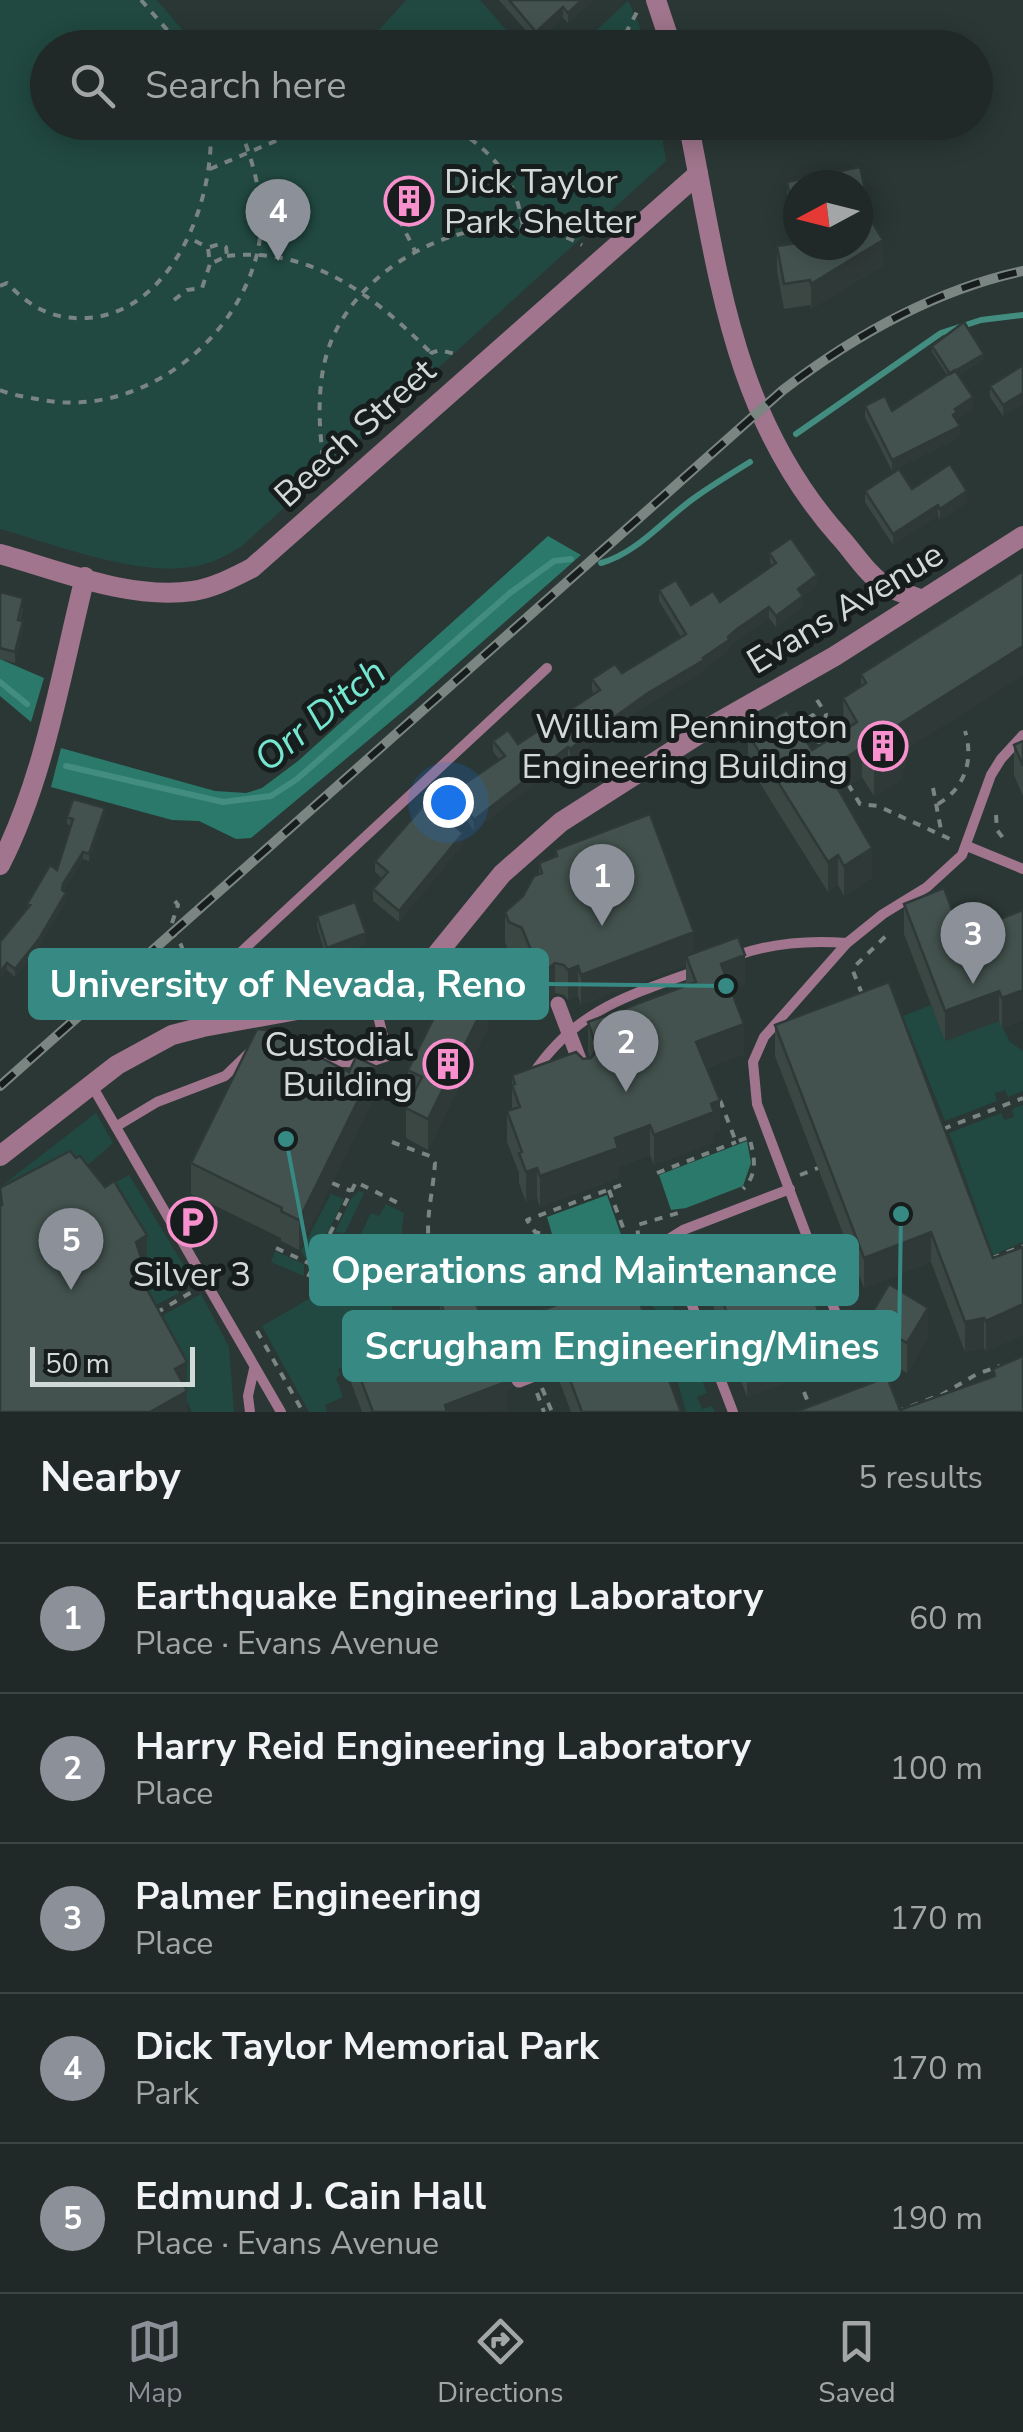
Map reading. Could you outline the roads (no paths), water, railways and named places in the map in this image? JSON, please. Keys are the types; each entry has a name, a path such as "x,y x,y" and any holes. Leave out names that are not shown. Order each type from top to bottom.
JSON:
{"street":[{"path":"647,5 662,30"},
{"path":"691,140 731,333 758,411 801,487 882,585 922,600"},
{"name":"Beech Street","path":"0,554 141,590 194,591 252,568 698,174"},
{"name":"Evans Avenue","path":"0,1156 91,1084 139,1051 172,1036 373,996 400,987 428,965 502,874 561,822 710,727 835,656 1023,536"},
{"path":"0,865 32,788 85,577"},
{"path":"558,1004 586,1078"},
{"path":"519,1380 554,1366"}],"lane":[{"path":"204,1027 203,1002 212,979 547,668"},
{"path":"858,1372 758,1104 753,1062 764,1037 847,942 937,879 967,846 991,775 1023,735"},
{"path":"967,846 1023,869"},
{"path":"725,960 760,946 820,940 847,942"},
{"path":"530,1079 557,1043 594,1011 707,966"},
{"path":"308,1061 367,1063 388,1056 373,996"},
{"path":"117,1126 156,1102 225,1076 252,1050 268,1050"},
{"path":"91,1084 281,1412"},
{"path":"733,1412 667,1240 682,1230 790,1189"},
{"path":"250,1412 248,1396 254,1369"}],"waterway":[{"name":"Orr Ditch","path":"796,434 941,333 981,320 1023,315"},
{"name":"Orr Ditch","path":"601,563 627,551 697,496 750,462"},
{"name":"Orr Ditch","path":"66,766 223,802 271,796 297,779 510,593 554,561 571,559"},
{"name":"Orr Ditch","path":"0,682 27,704"}],"railway":[{"path":"0,1086 783,390 867,333 927,302 1023,271"}],"place":[{"name":"Dick Taylor Park Shelter","path":"409,201"},
{"name":"Dick Taylor Memorial Park","path":"278,261"},
{"name":"William Pennington Engineering Building","path":"883,746"},
{"name":"Earthquake Engineering Laboratory","path":"602,926"},
{"name":"Palmer Engineering","path":"973,984"},
{"name":"University of Nevada, Reno","path":"726,986"},
{"name":"Custodial Building","path":"448,1064"},
{"name":"Harry Reid Engineering Laboratory","path":"626,1092"},
{"name":"Operations and Maintenance","path":"286,1139"},
{"name":"Scrugham Engineering/Mines","path":"901,1214"},
{"name":"Silver 3","path":"192,1222"},
{"name":"Edmund J. Cain Hall","path":"71,1290"}]}
